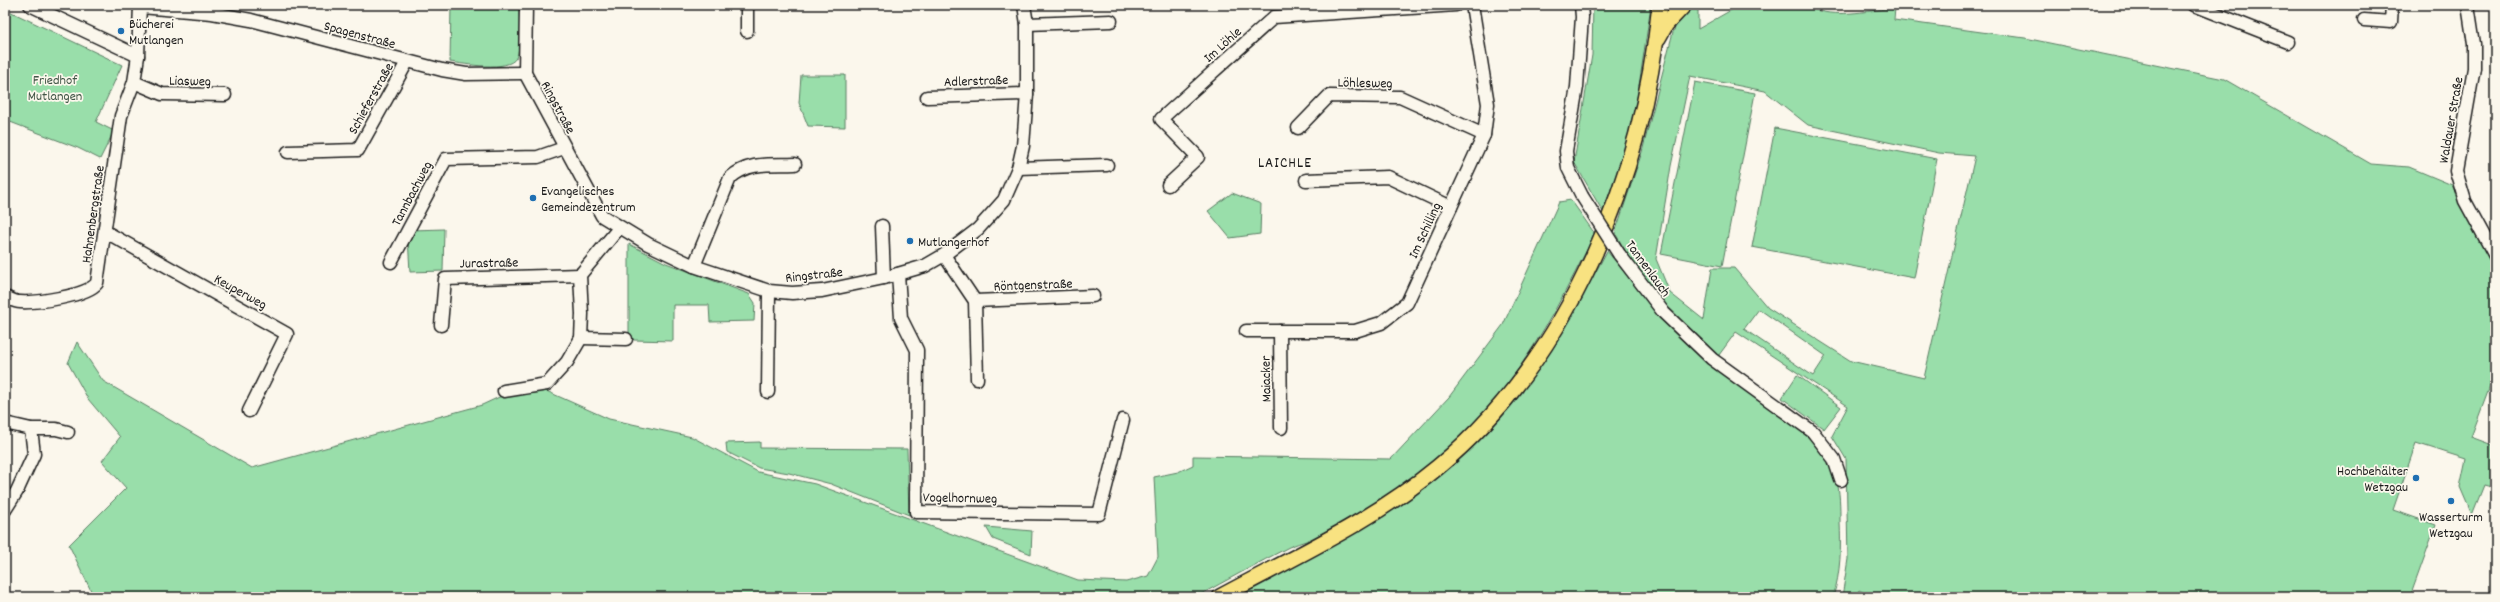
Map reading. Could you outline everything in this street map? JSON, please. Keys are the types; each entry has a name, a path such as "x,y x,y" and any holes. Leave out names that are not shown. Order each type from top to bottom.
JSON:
{"main road":[{"path":"1220,597 1364,518 1422,479 1473,434 1522,378 1577,287 1608,221 1636,139 1648,90 1660,5"},
{"path":"1656,40 1666,24 1684,5"}],"street":[{"path":"30,5 138,56"},
{"name":"Ringstraße","path":"526,5 525,73 564,148 602,216 619,228 694,266 769,291 792,293 822,291 884,278 925,266 944,255 978,229 1004,200 1018,168 1023,146 1027,94 1027,24 1024,5"},
{"path":"747,5 747,31"},
{"name":"Im Löhle","path":"1168,185 1198,157 1161,119 1274,17 1456,5"},
{"name":"Im Schilling","path":"1246,331 1355,331 1381,323 1407,303 1484,135 1488,104 1472,5"},
{"name":"Tannenlauch","path":"1581,5 1582,17 1577,87 1566,151 1568,168 1582,196 1619,254 1664,313 1712,359 1814,432 1834,459 1841,480"},
{"path":"2194,5 2288,42"},
{"path":"2364,20 2391,22 2392,5"},
{"name":"Waldauer Straße","path":"2468,5 2474,44 2474,68 2456,171 2465,201 2495,256"},
{"name":"Hahnenbergstraße","path":"5,297 18,302 37,301 62,297 94,288 98,283 121,116 134,82 138,56 141,6"},
{"name":"Spagenstraße","path":"141,6 212,13 251,20 407,62 466,74 525,73"},
{"path":"1027,24 1111,20"},
{"name":"Schieferstraße","path":"288,152 358,150 407,62"},
{"name":"Liasweg","path":"134,82 162,94 225,95"},
{"name":"Adlerstraße","path":"927,97 1027,94"},
{"name":"Löhlesweg","path":"1298,128 1329,96 1400,98 1484,135"},
{"name":"Tannbachweg","path":"391,262 446,159 538,157 564,148"},
{"path":"694,266 730,178 739,170 754,165 795,164"},
{"path":"1018,168 1107,165"},
{"path":"1306,180 1388,178 1451,208"},
{"path":"882,226 884,278"},
{"path":"504,391 547,384 567,362 581,338 582,314 580,275 619,228"},
{"name":"Keuperweg","path":"106,232 287,334 249,411"},
{"path":"944,255 975,301 977,379"},
{"name":"Vogelhornweg","path":"898,274 901,318 917,350 916,512 1099,514 1123,420"},
{"name":"Jurastraße","path":"441,325 445,278 580,275"},
{"path":"768,392 769,291"},
{"name":"Röntgenstraße","path":"975,301 1093,296"},
{"name":"Maiacker","path":"1280,331 1281,428"},
{"path":"581,338 626,339"},
{"path":"5,423 31,429 46,427 68,432"},
{"path":"5,510 17,491 34,454 31,429"}],"shaded area":[{"path":"1827,5 1896,5 1895,8 1839,12 1828,11"}],"green space":[{"path":"451,5 519,5 520,40 516,58 504,65 495,66 450,62"},
{"path":"1593,5 1651,5 1637,99 1624,153 1603,212 1574,162 1592,55"},
{"path":"1694,5 1698,5 1698,29 1740,5 1815,5 1816,10 1835,13 1855,13 1895,8 1894,20 2025,38 2224,79 2371,164 2409,167 2452,185 2472,227 2495,268 2495,373 2471,437 2495,446 2495,488 2484,485 2472,515 2460,487 2466,459 2416,443 2393,510 2436,525 2410,597 1872,597 1859,590 1856,597 1842,597 1848,559 1846,459 1832,436 1848,406 1736,332 1716,359 1688,334 1641,278 1615,233 1642,152 1673,32 1680,18","holes":["1690,76 1765,91 1808,125 1939,153 1975,156 1924,378 1851,361 1768,308 1734,268 1712,268 1704,320 1670,293 1656,259 1671,166","1759,309 1826,356 1813,376 1744,329"]},
{"name":"Friedhof Mutlangen","path":"5,9 122,65 96,122 114,131 100,159 78,148 5,120"},
{"path":"801,75 845,75 845,127 808,126 799,103"},
{"path":"1695,82 1755,93 1722,266 1661,254"},
{"path":"1775,128 1937,159 1914,278 1752,247"},
{"path":"1232,193 1261,204 1260,234 1230,238 1208,211"},
{"path":"1571,200 1595,234 1533,347 1509,382 1470,427 1425,468 1377,503 1322,535 1289,547 1196,597 94,597 69,545 126,488 102,461 120,437 88,399 68,363 77,342 103,381 252,468 482,405 508,393 542,389 609,419 692,437 758,472 815,484 1078,580 1126,582 1148,576 1158,557 1154,477 1178,472 1193,465 1193,456 1391,459 1449,397 1503,325 1559,202"},
{"path":"444,229 443,271 410,272 408,237 412,230"},
{"path":"629,244 666,263 749,294 755,303 754,321 710,322 709,305 673,305 673,341 634,340 629,336"},
{"path":"1607,251 1659,315 1694,351 1711,365 1794,424 1812,441 1826,458 1836,477 1840,505 1840,560 1838,578 1833,597 1235,597 1411,496 1439,476 1466,453 1508,408 1545,358"},
{"path":"1797,375 1841,407 1824,429 1782,398"},
{"path":"760,442 760,448 907,449 909,515 831,484 789,473 759,468 727,452 726,443"},
{"path":"986,527 1032,531 1031,554 993,539"}],"waterway":[{"path":"534,594 538,597"}],"place":[{"name":"Bücherei Mutlangen","path":"121,31"},
{"name":"Evangelisches Gemeindezentrum","path":"533,198"},
{"name":"Mutlangerhof","path":"910,241"},
{"name":"Hochbehälter Wetzgau","path":"2416,478"},
{"name":"Wasserturm Wetzgau","path":"2451,501"}],"district":[{"name":"LAICHLE","path":"1285,162"}]}
